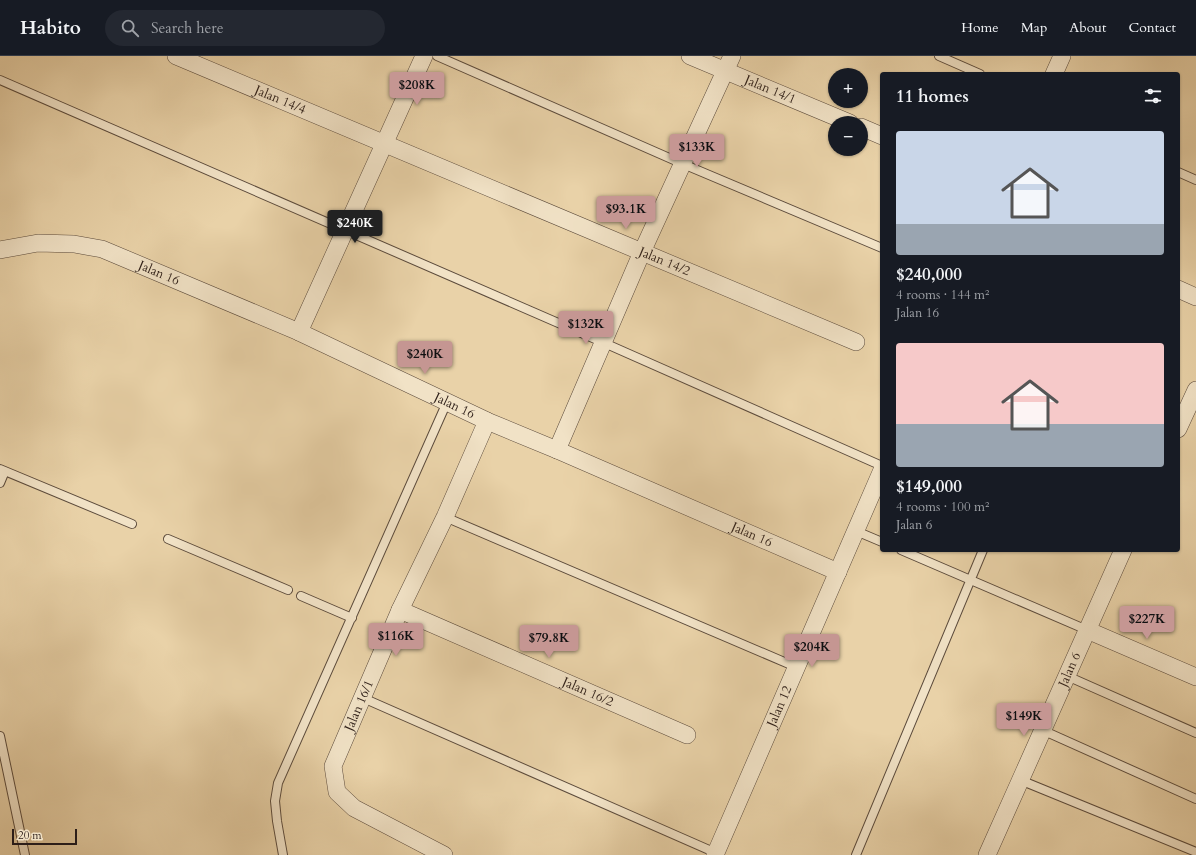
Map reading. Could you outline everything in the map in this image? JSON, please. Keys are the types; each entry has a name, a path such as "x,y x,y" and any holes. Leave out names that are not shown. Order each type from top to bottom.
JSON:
{"street":[{"name":"Jalan 14/4","path":"176,56 384,144"},
{"path":"299,332 424,56"},
{"name":"Jalan 14/1","path":"690,56 728,63 836,116"},
{"path":"1055,72 1062,56"},
{"path":"557,450 602,342 728,63"},
{"path":"868,130 880,135"},
{"name":"Jalan 14/2","path":"384,144 856,342"},
{"name":"Jalan 16","path":"0,250 38,243 74,244 102,249 299,332 487,421 838,572"},
{"path":"1180,290 1196,297"},
{"path":"1180,425 1196,390"},
{"name":"Jalan 16/1","path":"444,855 354,808 337,792 332,766 363,698 400,610 445,517 487,421"},
{"name":"Jalan 12","path":"715,854 880,475"},
{"name":"Jalan 6","path":"987,855 1122,552"},
{"name":"Jalan 16/2","path":"400,610 687,735"},
{"path":"1087,630 1196,677"}],"lane":[{"path":"437,56 683,164 880,247"},
{"path":"939,56 975,72"},
{"path":"0,80 602,342 880,465"},
{"path":"1180,173 1196,180"},
{"path":"283,855 275,801 278,783 447,402"},
{"path":"0,483 2,470 132,524"},
{"path":"445,517 796,667"},
{"path":"856,531 880,541"},
{"path":"168,539 288,590"},
{"path":"906,552 1087,630"},
{"path":"856,855 983,552"},
{"path":"301,596 352,618"},
{"path":"1067,676 1196,733"},
{"path":"363,698 715,854"},
{"path":"1042,730 1196,799"},
{"path":"0,736 26,855"},
{"path":"1020,780 1196,852"}]}
